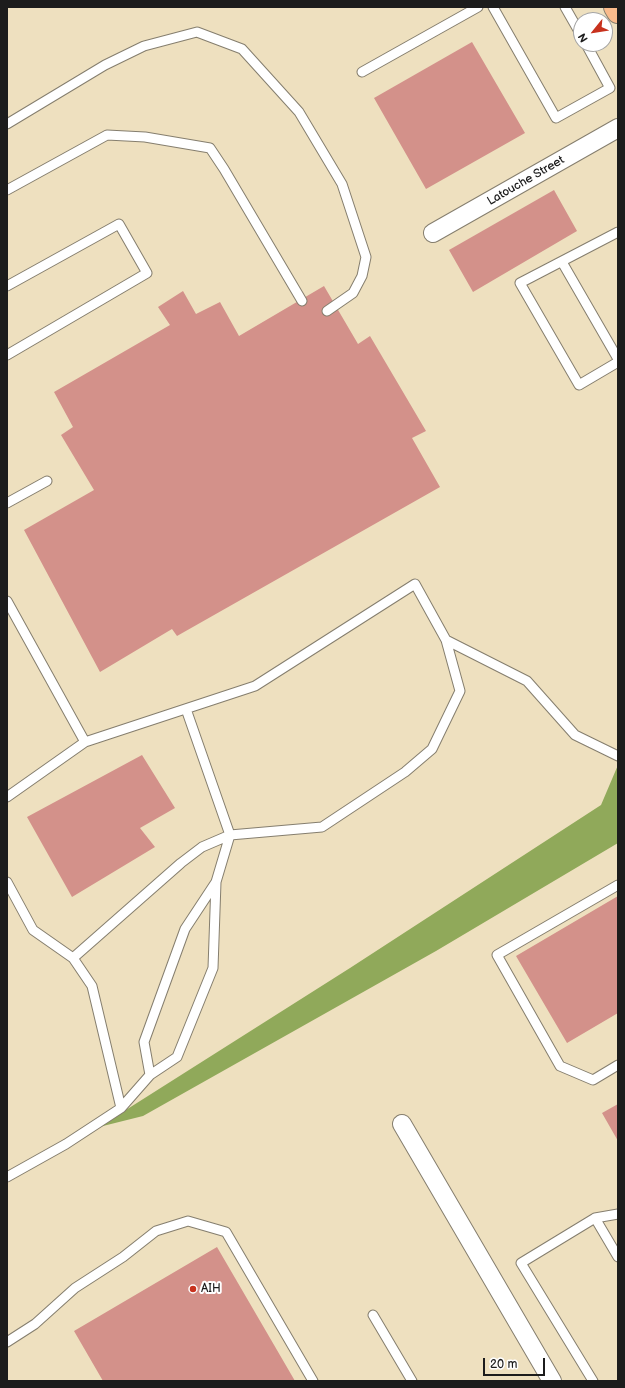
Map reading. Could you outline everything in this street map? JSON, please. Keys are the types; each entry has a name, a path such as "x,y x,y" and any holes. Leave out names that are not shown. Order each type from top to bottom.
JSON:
{"main road":[{"path":"615,7 618,12"}],"street":[{"name":"Latouche Street","path":"433,233 618,128"},
{"path":"402,1124 552,1381"}],"lane":[{"path":"362,72 478,7"},
{"path":"493,7 556,118 610,88 590,52"},
{"path":"565,7 573,21"},
{"path":"7,124 105,65 144,46 197,32 242,50 299,112 342,184 366,257 362,276 354,293 327,311"},
{"path":"7,190 107,136 145,137 210,148 302,301"},
{"path":"7,286 119,224 148,273 7,355"},
{"path":"618,232 520,284 578,385 618,362"},
{"path":"562,262 618,359"},
{"path":"7,503 47,481"},
{"path":"7,797 85,742 255,686 415,584 446,640 460,691 432,749 405,772 322,827 230,835 202,847 181,863 73,958"},
{"path":"7,601 85,742"},
{"path":"446,640 527,681 575,735 618,756"},
{"path":"7,1178 66,1144 121,1108 150,1075 177,1057 213,968 216,882 230,835 186,709"},
{"path":"7,882 33,930 73,958 92,986 121,1108"},
{"path":"150,1075 144,1042 185,929 216,882"},
{"path":"618,885 497,955 560,1066 593,1080 618,1065"},
{"path":"593,1381 521,1263 595,1218 618,1214"},
{"path":"595,1218 618,1257"},
{"path":"7,1342 35,1324 75,1288 123,1257 156,1231 188,1221 226,1232 313,1381"},
{"path":"373,1315 412,1381"}],"green space":[{"path":"618,765 618,843 436,951 143,1116 99,1127 350,968 601,805"}],"building":[{"path":"472,42 525,133 426,189 374,98"},
{"path":"554,190 577,231 473,292 449,250"},
{"path":"324,286 358,344 370,336 426,431 412,438 440,487 177,636 172,629 100,672 24,530 94,490 61,435 73,427 54,392 170,325 158,307 183,291 196,314 220,302 239,336"},
{"path":"142,755 175,808 140,828 155,847 72,897 27,817"},
{"path":"618,896 618,1013 567,1043 516,956"},
{"path":"618,1104 618,1141 602,1113"},
{"name":"AIH","path":"217,1247 295,1381 103,1381 74,1331"}],"place":[{"name":"AIH","path":"193,1289"}]}
